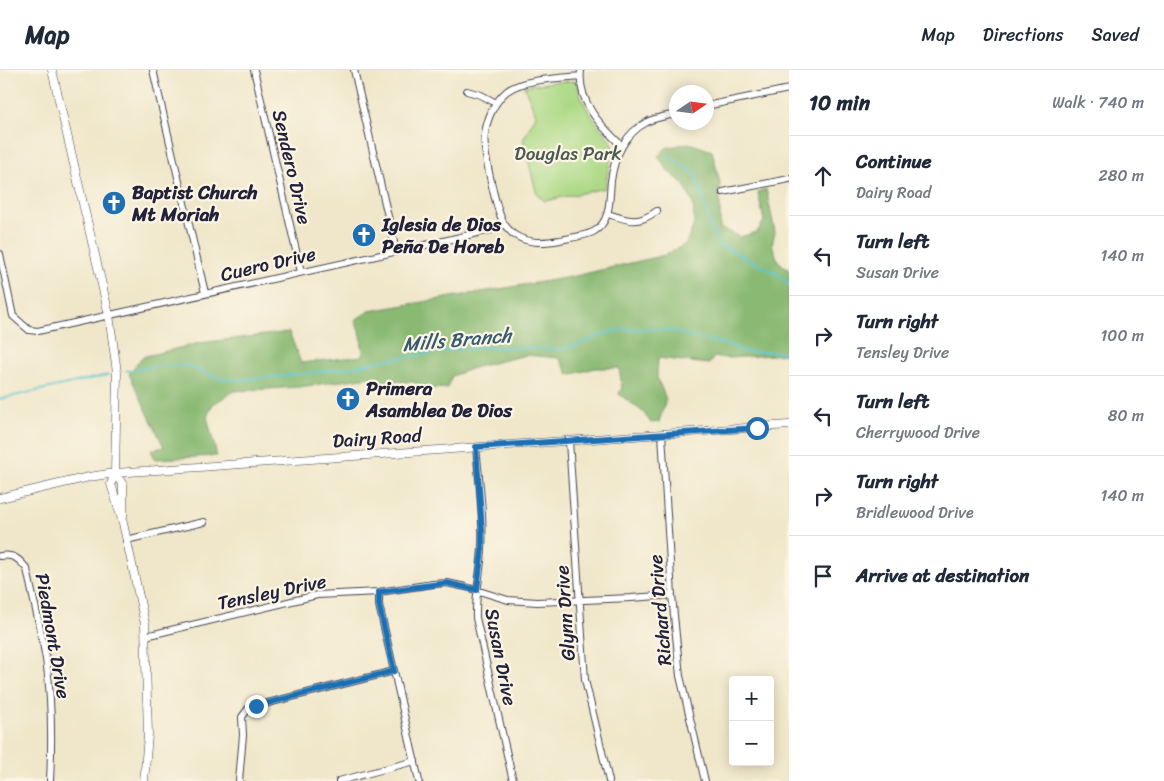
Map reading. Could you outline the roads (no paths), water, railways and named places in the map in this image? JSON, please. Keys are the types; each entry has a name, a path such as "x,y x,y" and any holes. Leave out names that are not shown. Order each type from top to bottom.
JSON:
{"street":[{"path":"52,70 110,315 117,372 115,473 111,484 123,523 146,636 148,735 144,781"},
{"path":"153,70 205,293"},
{"name":"Sendero Drive","path":"254,70 301,272"},
{"path":"354,70 396,251"},
{"path":"622,146 603,128 591,112 584,94 581,73 523,84 508,90 496,103 486,125 484,148 503,224 512,233 526,240 538,243 593,232 608,214 611,180 616,158 622,146 632,132 648,121 669,116"},
{"path":"714,104 789,89"},
{"path":"467,91 481,95 496,103"},
{"path":"723,192 789,179"},
{"path":"608,214 634,222 646,219 657,210"},
{"name":"Cuero Drive","path":"2,272 13,316 28,330 38,331 494,229 503,224"},
{"path":"0,254 2,272"},
{"name":"Dairy Road","path":"0,498 89,477 115,473 789,425"},
{"name":"Richard Drive","path":"662,434 672,595 680,676 705,781"},
{"name":"Glynn Drive","path":"568,440 585,680 609,781"},
{"name":"Susan Drive","path":"476,447 482,530 476,618 513,781"},
{"path":"115,473 123,485 123,523"},
{"path":"126,540 204,522"},
{"name":"Piedmont Drive","path":"0,556 9,555 19,559 27,569 46,658 52,738 50,781"},
{"name":"Tensley Drive","path":"146,636 317,594 379,592 447,583 508,600 537,602 672,595"},
{"path":"379,592 379,605 420,781"},
{"path":"239,781 243,735 242,717 248,709 394,671"},
{"path":"339,781 415,761"}],"waterway":[{"path":"667,155 694,173 701,189 712,231 718,244 779,275 789,285"},
{"name":"Mills Branch","path":"126,371 159,366 185,365 220,379 239,380 354,367 379,361 486,347 560,349 575,346 603,334 621,330 643,329 666,330 732,346 746,352 789,352"},
{"name":"Mills Branch","path":"0,399 108,375"}],"place":[{"name":"Baptist Church Mt Moriah","path":"114,203"},
{"name":"Iglesia de Dios Peña De Horeb","path":"364,235"},
{"name":"Primera Asamblea De Dios","path":"348,399"}],"park label":[{"name":"Douglas Park","path":"568,153"}]}
